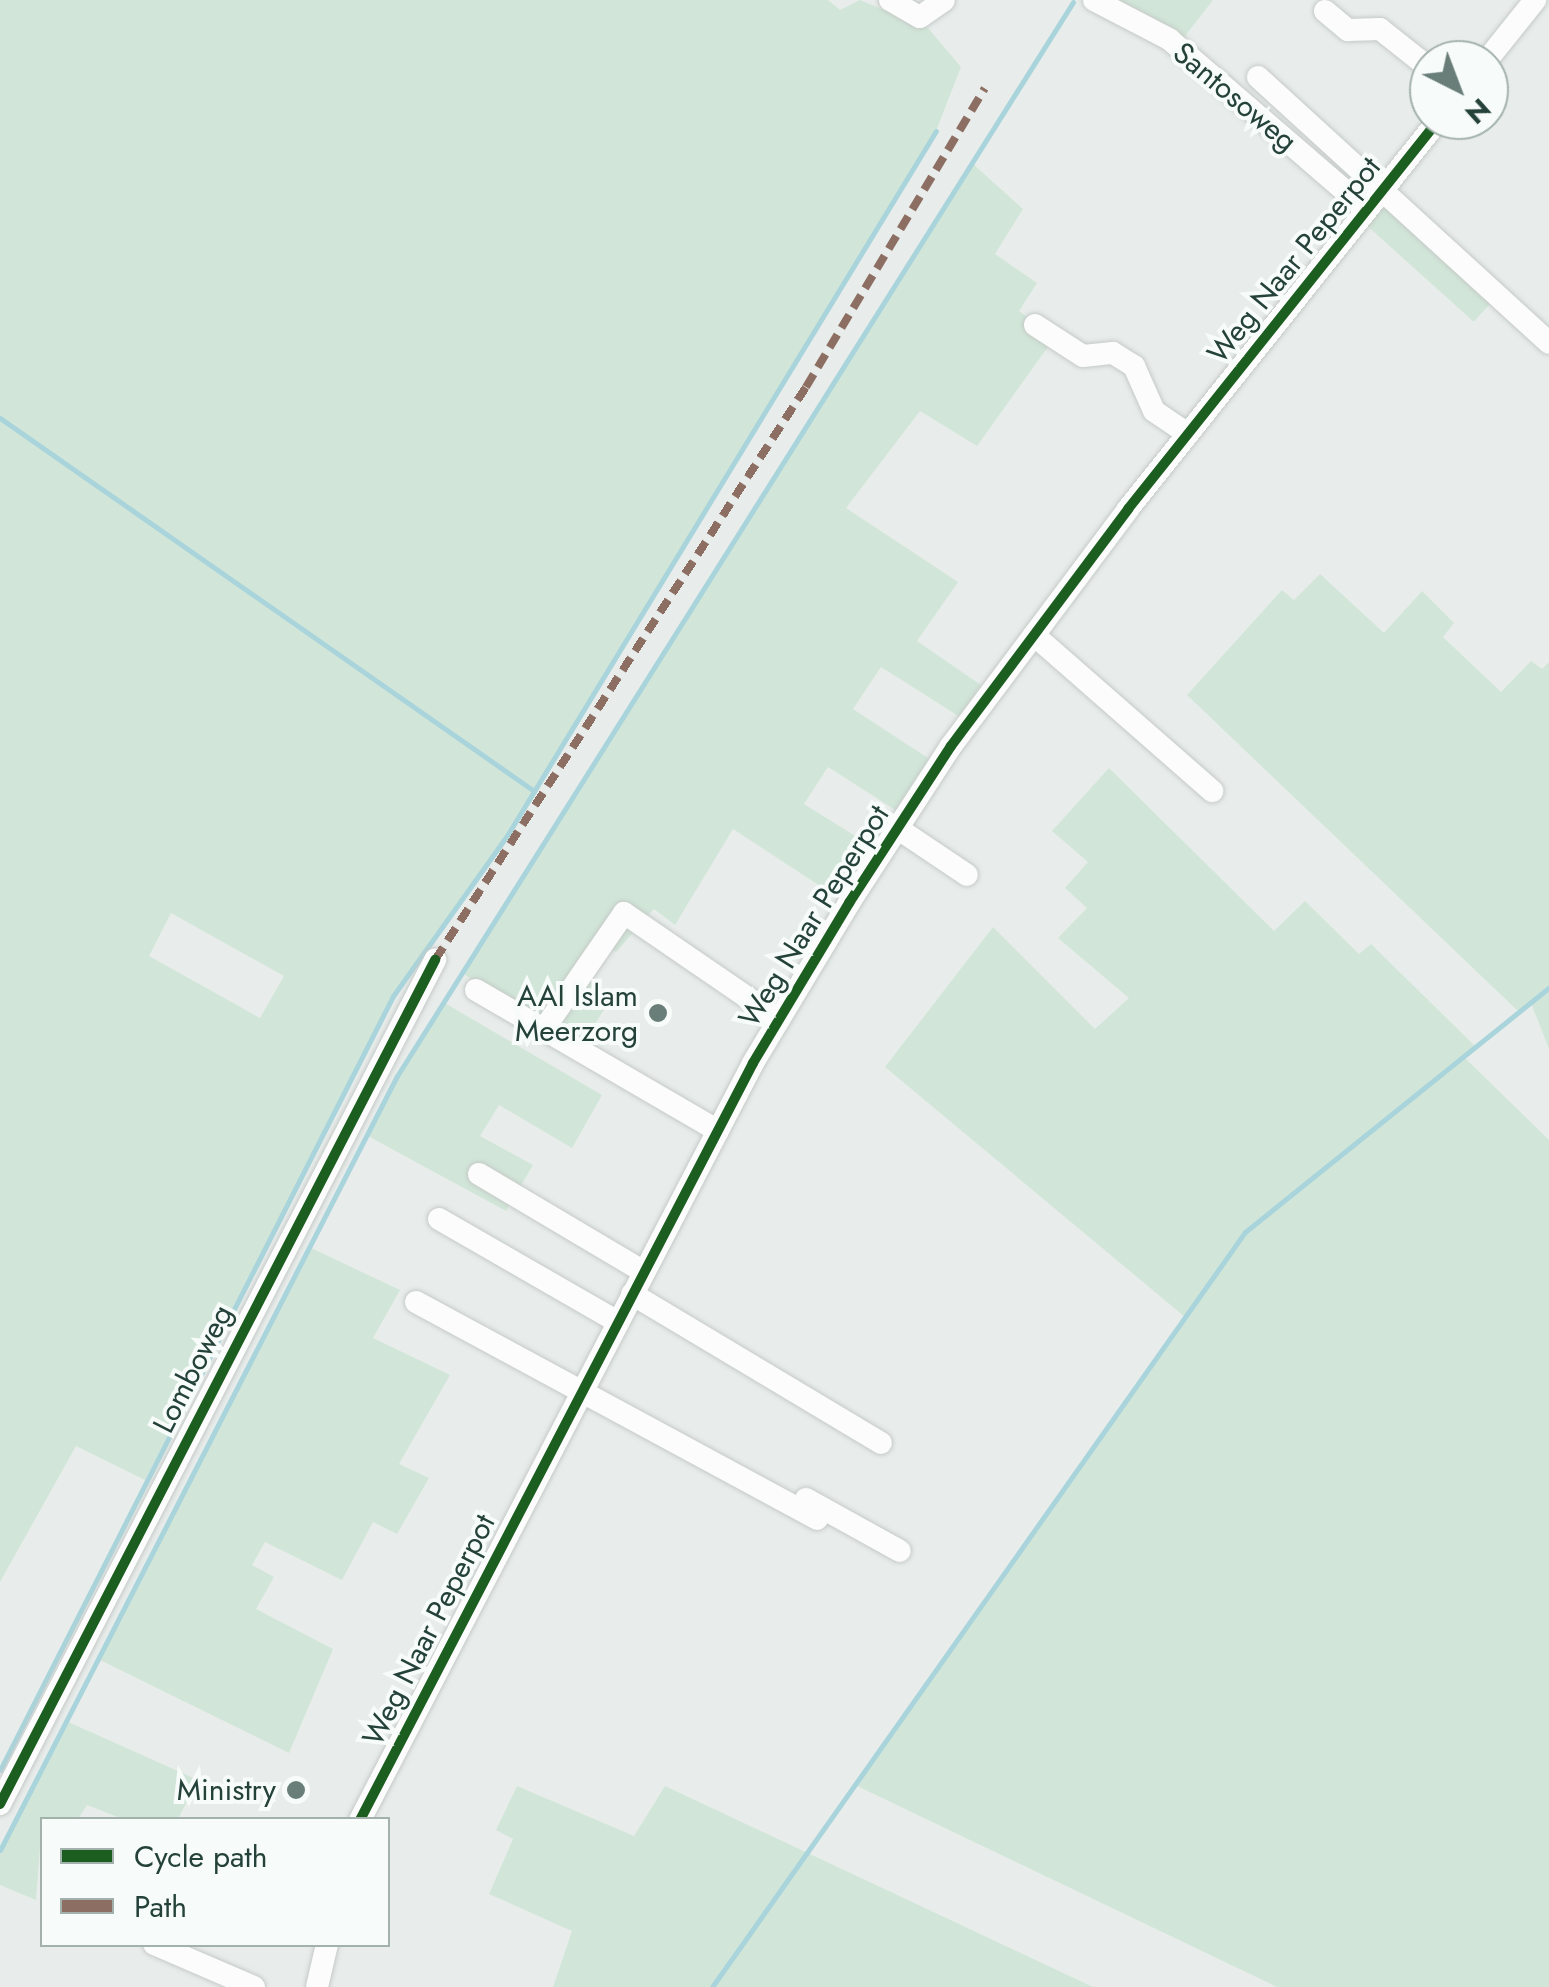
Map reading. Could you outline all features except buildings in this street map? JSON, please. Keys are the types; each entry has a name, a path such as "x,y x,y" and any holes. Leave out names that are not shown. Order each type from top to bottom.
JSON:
{"street":[{"path":"890,0 920,17 944,0"},
{"name":"Santosoweg","path":"1094,0 1168,40 1373,201"},
{"path":"1502,40 1535,0"},
{"path":"1325,11 1348,30 1380,29 1409,52"},
{"path":"1258,78 1373,201 1549,343"},
{"name":"Weg Naar Peperpot","path":"362,1817 718,1131 779,1019 898,828 1034,635 1422,140"},
{"path":"1036,324 1083,356 1112,353 1134,366 1154,411 1188,434"},
{"path":"1034,635 1212,791"},
{"path":"898,828 967,875"},
{"path":"544,1030 624,913 779,1019"},
{"name":"Lomboweg","path":"0,1804 435,960"},
{"path":"476,990 718,1131"},
{"path":"480,1174 644,1272"},
{"path":"439,1219 618,1322"},
{"path":"632,1294 881,1443"},
{"path":"416,1302 585,1385 900,1551"},
{"path":"585,1385 817,1519"},
{"path":"161,1947 254,1987"},
{"path":"317,1987 326,1947"}],"green space":[{"path":"0,0 828,0 840,10 860,0 928,28 961,67 936,131 508,834 393,996 145,1480 76,1446 0,1582","holes":["171,913 284,976 260,1018 149,956"]},
{"path":"1110,0 1213,0 1182,40"},
{"path":"972,163 1023,209 995,254 1037,283 1019,311 1055,337 977,446 920,411 846,508 958,582 917,641 981,685 960,717 881,667 853,709 931,760 897,811 828,767 804,804 873,847 840,899 733,829 675,925 654,909 616,952 610,948 588,979 613,996 581,1045 462,973"},
{"path":"1386,201 1494,299 1474,322 1365,224"},
{"path":"1320,574 1384,633 1422,591 1454,623 1443,637 1501,692 1531,661 1542,669 1549,662 1549,1049 1531,1003 1519,1012 1187,695 1282,590 1294,600"},
{"path":"1109,768 1274,931 1305,901 1359,954 1371,944 1476,1047 1464,1057 1549,1140 1549,1987 1277,1987 855,1785 1185,1317 885,1067 993,927 1095,1029 1129,998 1058,938 1087,908 1065,888 1088,862 1052,831"},
{"path":"443,1002 602,1095 572,1148 499,1105 480,1136 533,1165 506,1211 366,1135"},
{"path":"309,1247 400,1290 373,1338 450,1375 399,1464 429,1478 397,1534 373,1522 342,1580 265,1542 252,1565 274,1577 256,1609 333,1649 289,1753 98,1659"},
{"path":"66,1721 198,1780 179,1817 118,1817 87,1805 79,1817 40,1817 36,1900 0,1885 0,1850"},
{"path":"517,1786 634,1836 665,1786 1093,1987 553,1987 572,1931 489,1894 513,1839 496,1830"}],"waterway":[{"path":"0,1850 397,1076 1073,2"},
{"path":"0,1770 393,996 508,834 936,131"},
{"path":"0,418 534,791"},
{"path":"712,1987 1245,1232 1549,988"}],"marked path":[{"path":"435,960 806,387 985,88"}],"cycle path":[{"path":"362,1817 753,1063 849,903 951,746 1128,509 1422,140"},
{"path":"0,1804 435,960"}],"place":[{"name":"AAI Islam Meerzorg","path":"658,1013"},
{"name":"Ministry","path":"296,1790"}]}
